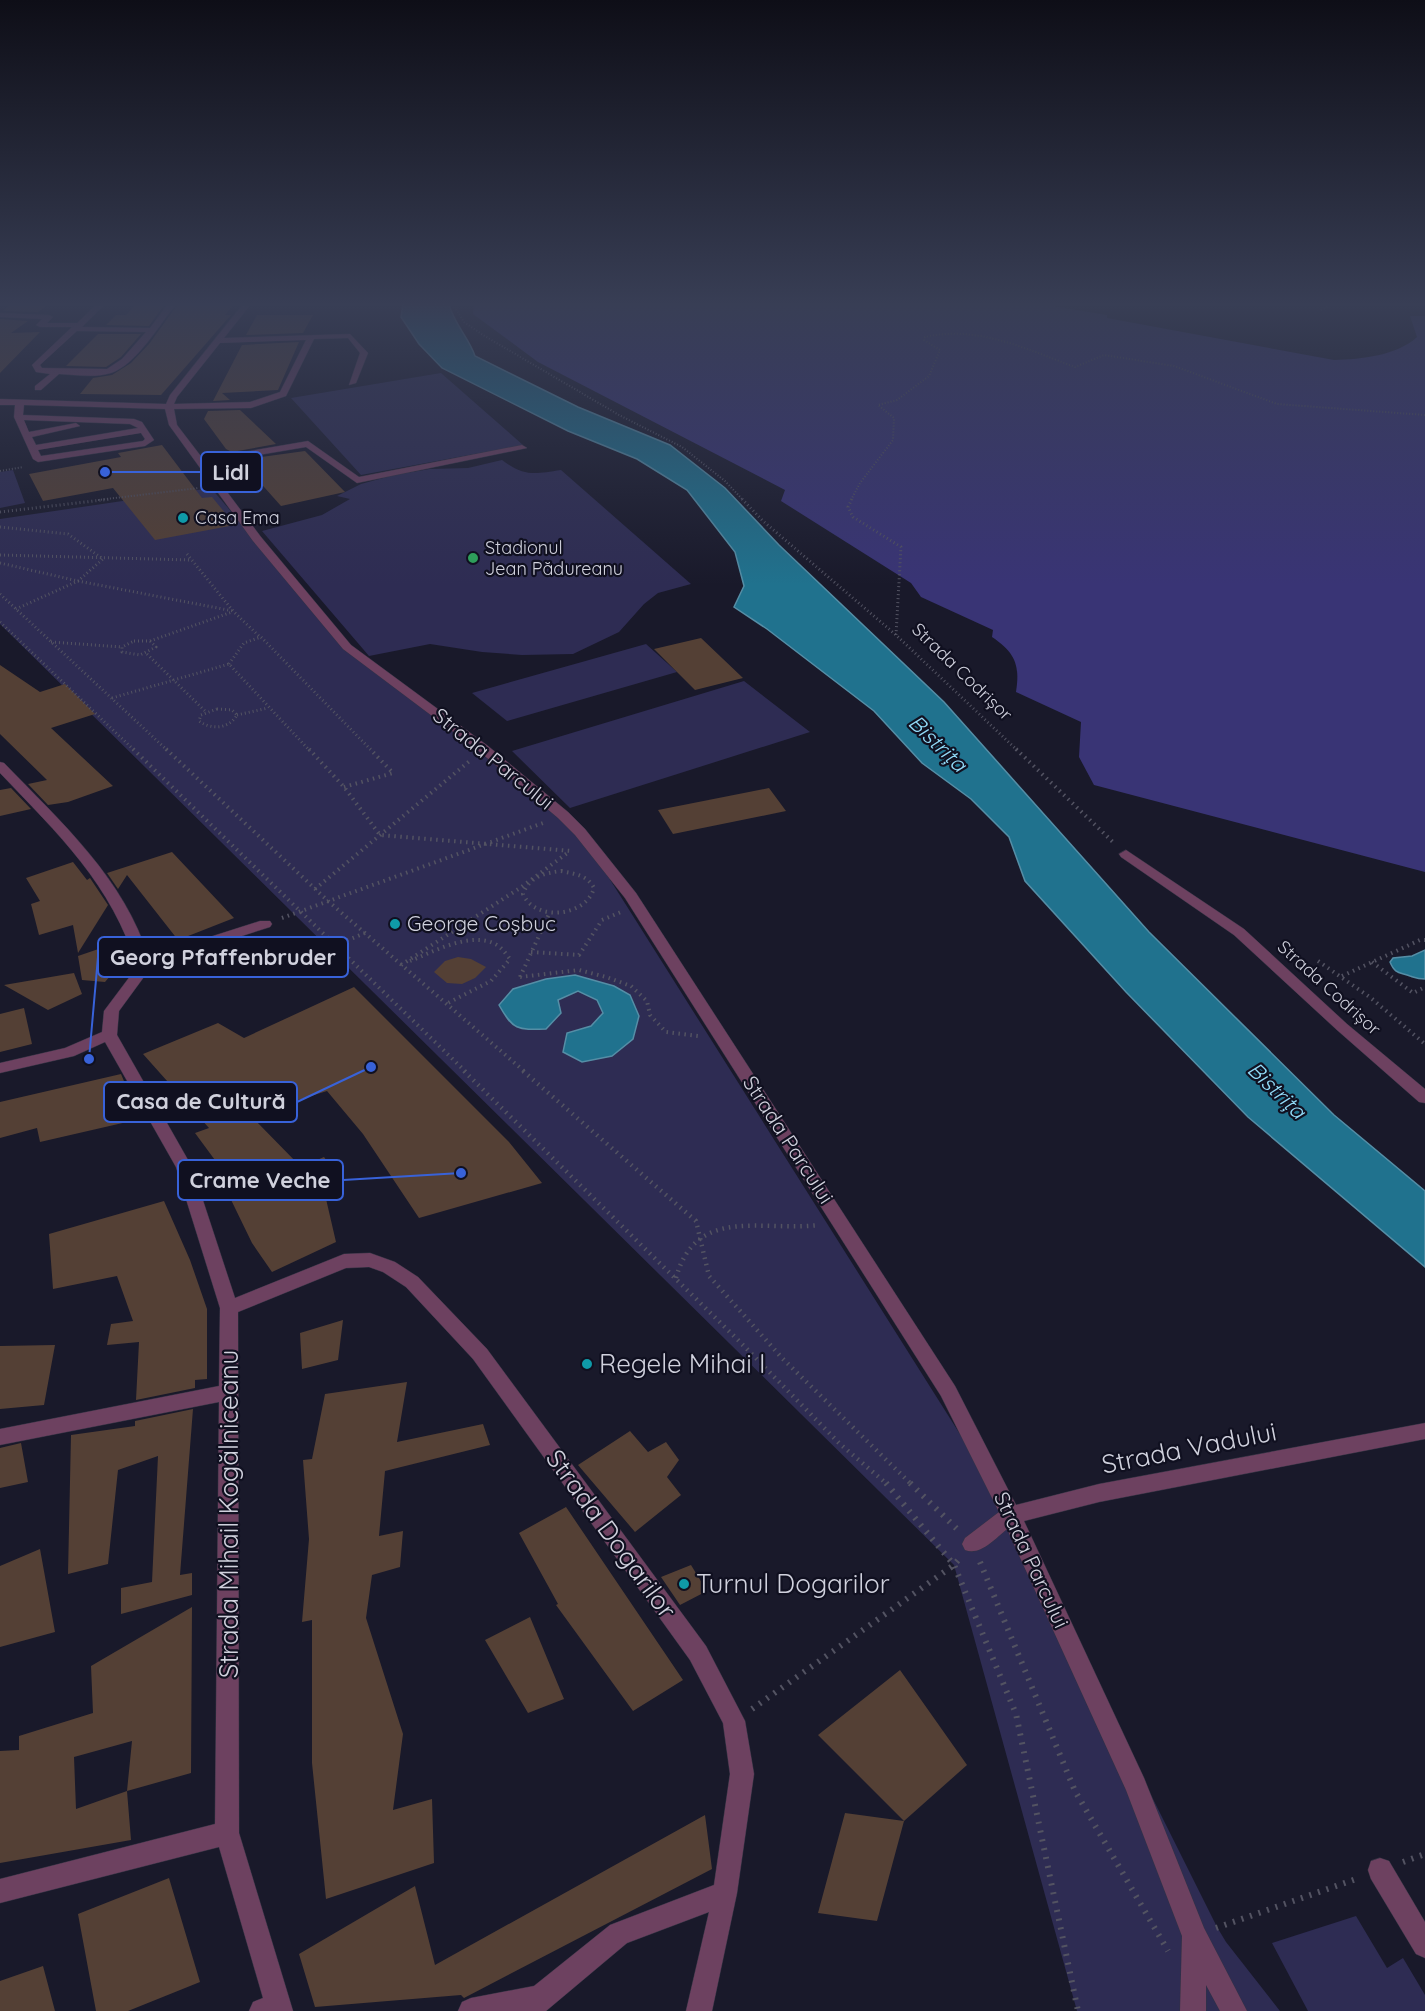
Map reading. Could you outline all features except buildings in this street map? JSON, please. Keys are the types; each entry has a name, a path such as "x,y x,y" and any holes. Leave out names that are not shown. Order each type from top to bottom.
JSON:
{"street":[{"path":"169,407 174,398"},
{"path":"0,402 169,407 251,405 272,398"},
{"path":"18,417 136,422 150,440 44,460 35,457 18,417 20,403"},
{"name":"Strada Parcului","path":"169,407 173,425 257,539 347,647 484,749 560,813 596,853 639,909 841,1223 948,1391 1011,1515 1136,1786 1194,1936 1193,2011"},
{"path":"26,435 108,420"},
{"path":"201,462 308,444 357,480 522,448"},
{"path":"0,766 97,869 139,945 144,967"},
{"name":"Strada Codrișor","path":"1126,854 1239,932 1342,1027 1425,1098"},
{"path":"0,1068 69,1052 109,1035 112,1011 144,967 171,954 265,924"},
{"name":"Strada Mihail Kogălniceanu","path":"109,1035 184,1167 229,1308 227,1833 274,2010"},
{"name":"Strada Dogarilor","path":"229,1308 344,1261 370,1260 389,1267 412,1282 495,1373 698,1653 734,1722 742,1774 725,1893 699,2011"},
{"path":"0,1437 230,1392"},
{"name":"Strada Vadului","path":"972,1544 1011,1515 1099,1492 1425,1431"},
{"path":"0,1891 227,1833"},
{"path":"1380,1870 1425,1945"},
{"path":"471,2011 535,2004 620,1934 725,1893"},
{"path":"1194,1936 1234,2011"}],"path":[{"name":"Strada Codrișor","path":"590,398 682,447 725,481 763,521 896,635 1126,854"},
{"path":"896,635 901,547 853,517 848,507 860,483 893,440 894,418 878,405 900,398"},
{"path":"1255,398 1277,404 1425,415"},
{"path":"0,512 218,485"},
{"path":"0,527 68,534 103,559"},
{"path":"187,554 233,611 393,773 344,788"},
{"path":"0,555 191,560"},
{"path":"16,609 78,581 103,559"},
{"path":"0,563 78,581 233,611"},
{"path":"0,594 328,901 696,1221 709,1276 768,1342 972,1544 1075,1791 1170,1955"},
{"path":"50,641 122,647 134,641 150,641 233,611"},
{"path":"0,622 302,910 676,1278 840,1444 882,1478 954,1565 1016,1714 1078,2011"},
{"path":"111,699 230,664 244,643 261,637"},
{"path":"122,647 122,652 125,654 135,656 147,654 156,647 150,641"},
{"path":"147,654 206,712"},
{"path":"230,664 344,788 380,835 596,853"},
{"path":"237,715 232,710 222,708 206,712 201,715 199,721 210,727 229,724 237,715 269,707"},
{"path":"315,889 484,749"},
{"path":"302,910 483,844 560,813"},
{"path":"401,965 530,881 570,851"},
{"path":"572,872 590,880 595,887 595,894 583,906 573,911 550,912 539,910 525,900 525,887 530,881 549,873 572,872"},
{"path":"531,952 579,955 602,920 615,914 639,909"},
{"path":"550,912 520,977 579,970 606,977 631,986 647,1001 650,1015 666,1032 689,1036 720,1035"},
{"path":"336,945 365,933"},
{"path":"1341,976 1420,940 1425,940"},
{"path":"401,965 453,944 475,941 495,944 510,959 504,970 490,983 446,1004"},
{"path":"1318,961 1371,998 1425,1044"},
{"path":"1371,962 1413,993 1425,987"},
{"path":"676,1278 684,1256 700,1239 718,1228 737,1224 790,1228 841,1223"},
{"path":"734,1722 954,1565"},
{"path":"1194,1936 1425,1854"}],"shaded area":[{"path":"291,398 469,398 523,445 361,475"},
{"path":"607,398 1425,398 1425,872 1094,785 1079,757 1081,722 1016,692 1017,675 1014,661 1006,649 992,637 993,630 921,597 911,583 781,501 785,490"},
{"name":"Stadionul Jean Pădureanu","path":"502,460 524,472 544,473 561,470 691,584 658,593 644,604 619,632 573,654 522,655 430,644 369,656 262,531 322,515 350,499 337,496 361,484 394,475 430,469 468,468"},
{"path":"13,470 25,503 0,508 0,472"},
{"path":"211,488 347,647 580,832 1011,1515 1217,1927 1226,1942 1280,2011 1077,2011 954,1565 0,624 0,519"},
{"path":"646,644 677,672 507,721 472,693"},
{"path":"744,681 810,732 570,808 512,751"},
{"path":"1356,1916 1387,1968 1403,1958 1425,1995 1425,2011 1308,2011 1272,1943"}],"water":[{"name":"Bistrița","path":"502,398 560,398 670,445 725,488 779,545 944,702 1149,932 1334,1115 1425,1191 1425,1267 1248,1117 1126,992 1025,881 1009,837 971,799 922,763 874,711 767,629 734,607 744,586 735,552 687,490 637,459 568,431"},
{"path":"1425,950 1425,979 1398,972 1390,962 1393,958 1412,956"},
{"path":"575,975 614,986 630,995 639,1016 633,1039 612,1056 582,1062 563,1052 567,1033 591,1026 603,1013 597,1000 578,991 558,1000 561,1013 546,1029 517,1027 512,1024 499,1005 513,989 546,979"}],"place":[{"name":"Lidl","path":"105,472"},
{"name":"Casa Ema","path":"183,518"},
{"name":"Stadionul Jean Pădureanu","path":"473,558"},
{"name":"George Coșbuc","path":"395,924"},
{"name":"Georg Pfaffenbruder","path":"89,1059"},
{"name":"Casa de Cultură","path":"371,1067"},
{"name":"Crame Veche","path":"461,1173"},
{"name":"Regele Mihai I","path":"587,1364"},
{"name":"Turnul Dogarilor","path":"684,1584"}]}
